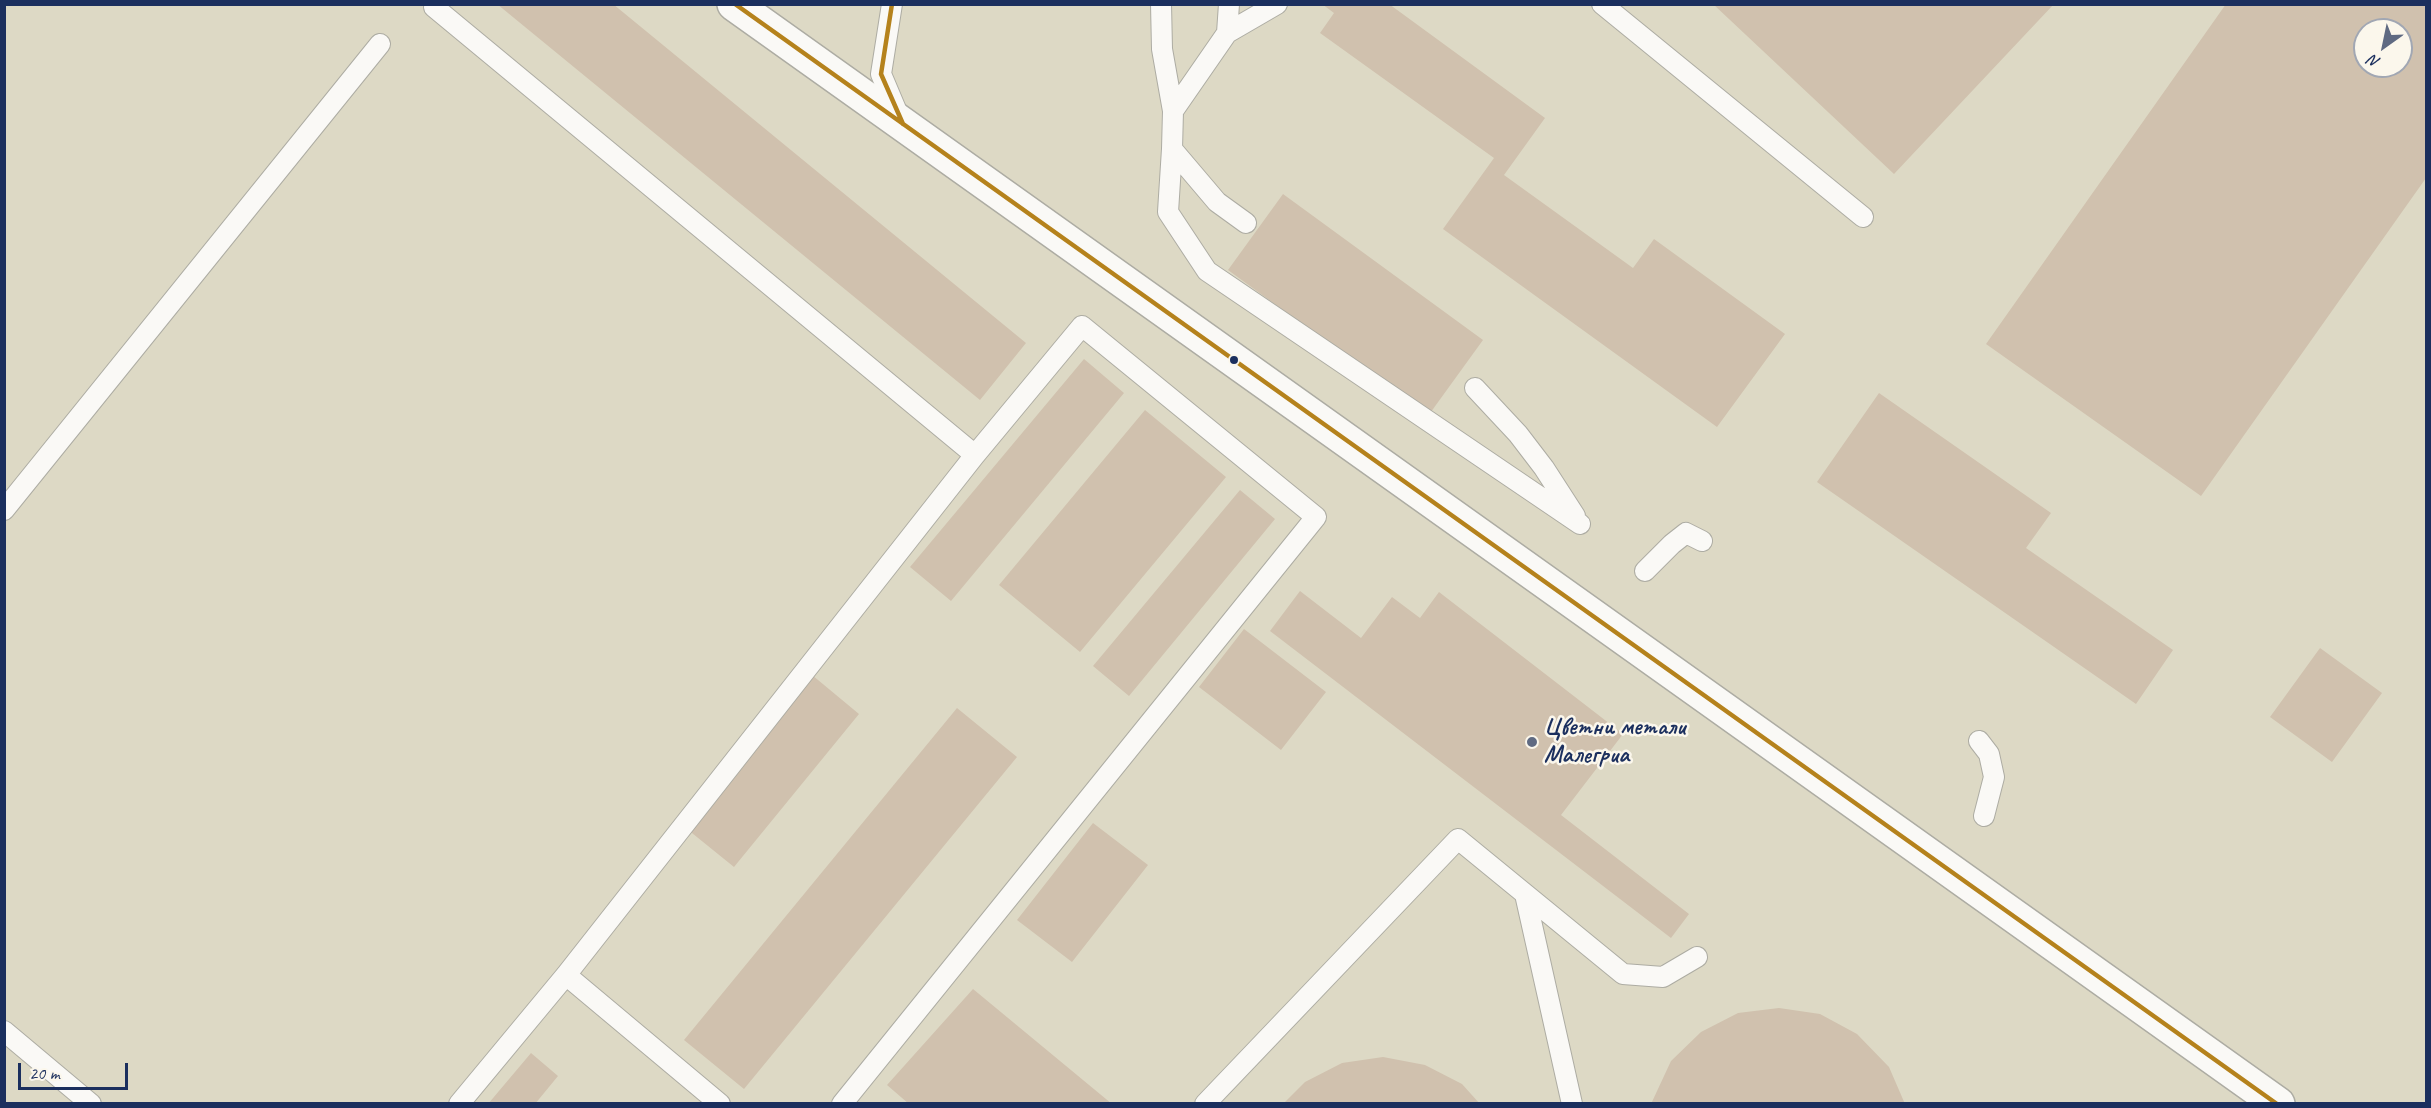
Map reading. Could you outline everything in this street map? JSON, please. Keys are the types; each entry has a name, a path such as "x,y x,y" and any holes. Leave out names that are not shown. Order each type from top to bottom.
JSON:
{"street":[{"path":"735,4 2278,1104"}],"lane":[{"path":"892,4 881,74 903,124"},
{"path":"1161,4 1162,49 1173,111 1168,212 1207,271 1580,524 1544,468 1518,434 1475,388"},
{"path":"1227,33 1229,4"},
{"path":"1173,111 1227,33 1277,4"},
{"path":"1602,4 1863,217"},
{"path":"434,7 975,455"},
{"path":"4,510 380,44"},
{"path":"1172,149 1217,202 1246,223"},
{"path":"459,1104 566,975 975,455 1082,326 1316,517 842,1104"},
{"path":"1645,571 1686,533 1702,541"},
{"path":"1979,741 1989,754 1994,777 1984,816"},
{"path":"1205,1104 1458,839 1623,974 1663,977 1697,957"},
{"path":"1525,894 1572,1104"},
{"path":"566,975 720,1104"},
{"path":"4,1031 91,1104"}],"building":[{"path":"497,4 613,4 1026,343 980,400"},
{"path":"1322,4 1389,4 1545,118 1504,175 1633,268 1654,239 1785,334 1717,427 1443,229 1494,158 1320,33 1334,13"},
{"path":"1713,4 2054,4 1894,174"},
{"path":"2226,4 2426,4 2426,178 2201,496 1986,344"},
{"path":"1283,194 1483,340 1428,416 1228,270"},
{"path":"1084,359 1124,393 951,601 910,567"},
{"path":"1879,393 2051,513 2026,548 2173,650 2136,704 1817,482"},
{"path":"1145,410 1226,477 1080,652 999,585"},
{"path":"1240,490 1275,519 1129,696 1093,666"},
{"path":"1300,591 1361,638 1392,597 1420,618 1439,592 1623,734 1561,815 1689,914 1671,938 1270,631"},
{"path":"1244,629 1326,692 1281,750 1199,687"},
{"path":"2320,648 2382,693 2332,762 2270,717"},
{"path":"812,675 859,714 734,867 687,829"},
{"path":"957,708 1017,757 744,1089 684,1040"},
{"path":"1093,823 1148,865 1072,962 1017,920"},
{"path":"973,989 1112,1104 909,1104 887,1085"},
{"path":"1779,1008 1820,1014 1857,1034 1889,1067 1905,1104 1651,1104 1671,1061 1701,1032 1738,1013"},
{"path":"531,1053 558,1076 535,1104 488,1104"},
{"path":"1383,1057 1425,1065 1462,1084 1480,1104 1283,1104 1305,1082 1342,1063"}],"transit line":[{"path":"735,4 2277,1104"},
{"path":"892,4 881,74 903,124"}],"place":[{"name":"Цветни метали Малегриа","path":"1532,742"}]}
